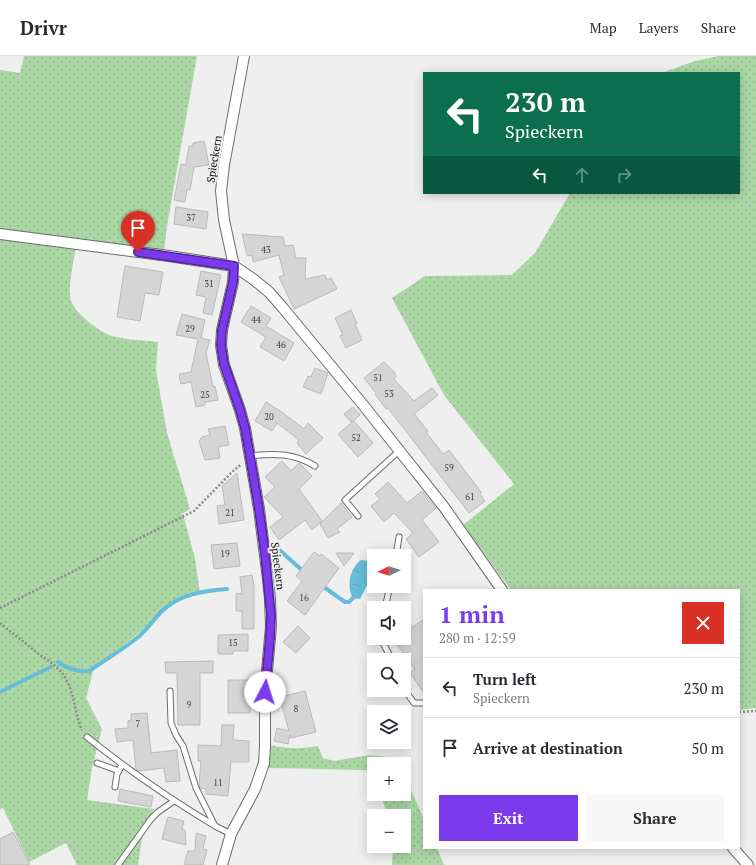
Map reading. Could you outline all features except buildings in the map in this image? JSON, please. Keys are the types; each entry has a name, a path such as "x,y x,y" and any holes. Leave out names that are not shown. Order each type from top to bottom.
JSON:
{"street":[{"name":"Spieckern","path":"222,865 231,834 259,780 264,763 265,692 271,615 262,532 251,459 240,410 221,351 221,334 233,282 234,266 224,220 221,191 224,165 244,56"},
{"path":"0,234 234,266 253,279 269,292 283,308 364,406 459,528 501,589"},
{"path":"734,849 748,865"}],"lane":[{"path":"358,516 345,500 399,451"},
{"path":"251,459 268,453 287,455 305,460 315,466"},
{"path":"397,549 400,537"},
{"path":"170,691 171,723 183,746 196,788 216,826"},
{"path":"410,697 414,703 423,703"},
{"path":"87,738 122,765 174,801 231,834"},
{"path":"97,763 119,771"},
{"path":"115,787 117,774 122,765"},
{"path":"118,865 151,819 174,801"}],"path":[{"path":"0,608 194,511 234,470 251,459"},
{"path":"0,623 60,670 67,680 79,723 87,738"},
{"path":"740,712 756,710"}],"green space":[{"path":"24,56 197,56 167,226 164,252 77,240 70,288 73,306 83,317 102,331 112,336 158,342 156,370 167,433 190,509 182,514 195,558 200,593 177,601 93,671 86,698 102,729 92,768 87,800 154,809 142,838 138,865 77,865 66,843 29,862 3,808 0,809 0,70 20,73"},
{"path":"719,56 756,56 756,708 740,710 740,589 510,589 463,525 514,484 444,395 392,298 425,276 512,275 535,253 569,194 740,194 740,72 665,72 695,61"},
{"path":"270,745 294,748 318,746 323,758 334,761 369,755 387,757 367,757 367,770 269,768"},
{"path":"411,790 423,817 423,849 437,849 444,865 392,865 393,853 411,853 411,809 385,809 383,801 411,801"}],"water":[{"path":"361,560 367,561 367,585 360,599 353,598 350,588 350,578 357,563"}],"waterway":[{"path":"276,547 304,572"},
{"path":"321,585 345,602 349,602 353,598"},
{"path":"58,662 73,670 89,671 137,638 169,605 192,594 227,589"},
{"path":"0,692 51,667"}],"route":[{"path":"138,252 234,266 233,282 222,330 221,351 245,428 265,554 271,615 265,692"}]}
